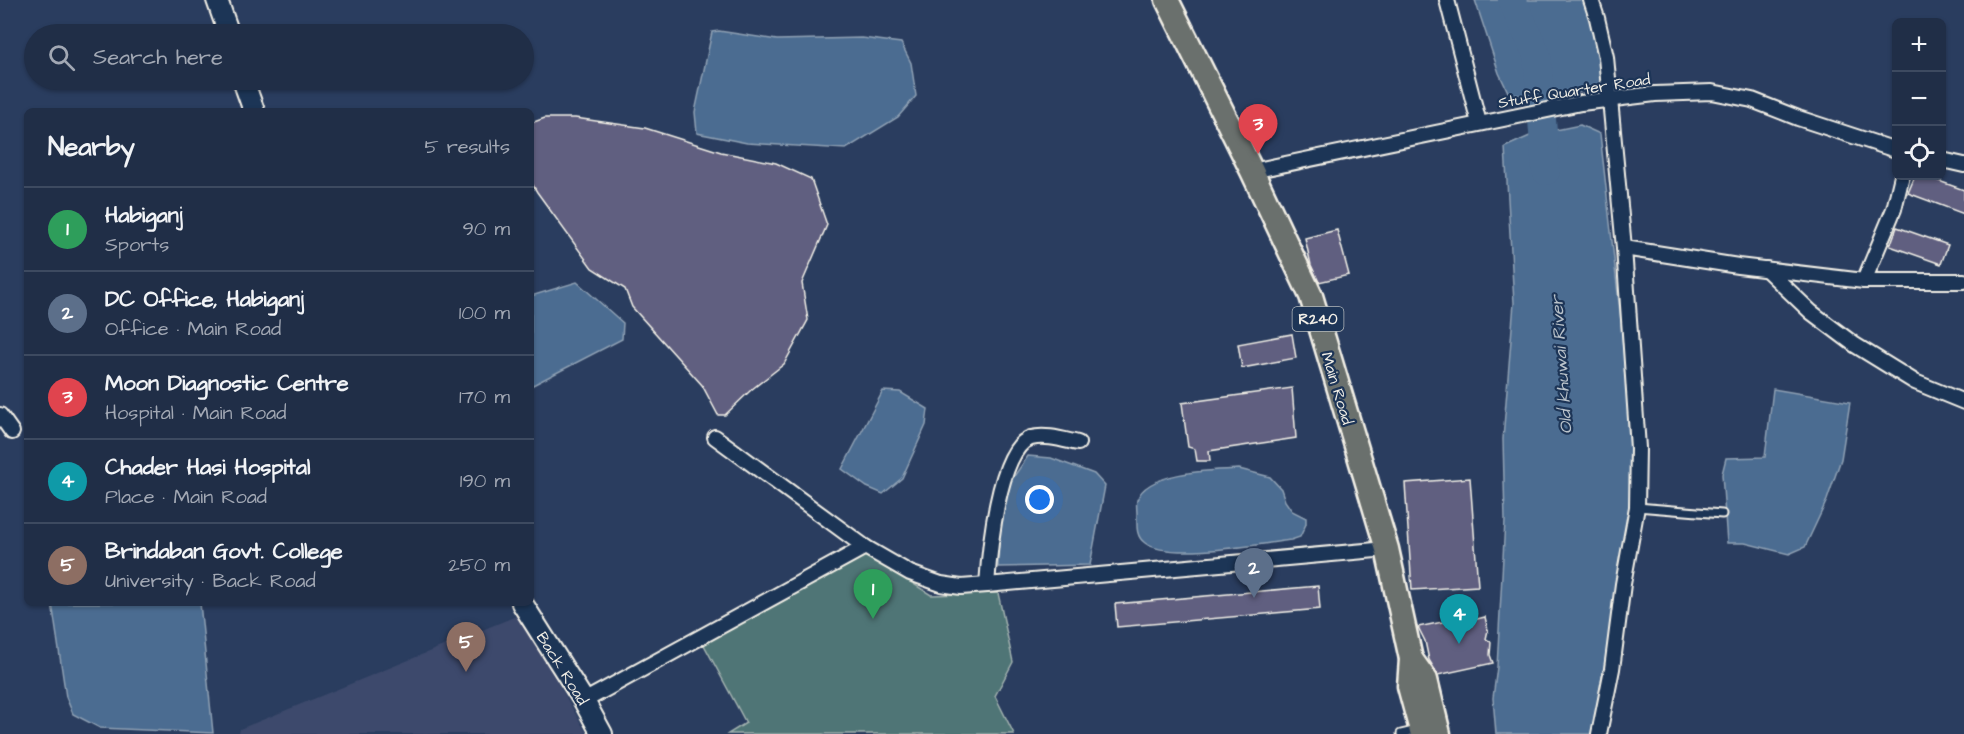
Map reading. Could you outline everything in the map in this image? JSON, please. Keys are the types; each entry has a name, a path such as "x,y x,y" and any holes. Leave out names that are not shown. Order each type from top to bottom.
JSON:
{"main road":[{"name":"Main Road","path":"1167,0 1311,296 1387,549 1411,659 1426,681 1420,733"}],"street":[{"path":"218,0 226,24"},
{"path":"1447,0 1479,123"},
{"path":"1591,0 1598,18 1606,57 1624,248 1638,448 1637,507 1623,584 1612,669 1599,734"},
{"path":"247,90 253,108"},
{"name":"Stuff Quarter Road","path":"1252,171 1609,98 1712,92 1752,100 1798,118 1892,149"},
{"path":"1946,161 1964,165"},
{"path":"1864,281 1894,209 1901,180"},
{"path":"1624,248 1864,281 1964,281"},
{"path":"1766,269 1810,312 1855,345 1915,382 1964,402"},
{"path":"0,415 12,432"},
{"path":"715,437 866,548 910,573 941,584 961,587 987,585 1387,549"},
{"path":"987,585 990,537 1000,491 1013,455 1021,443 1031,438 1044,437 1078,443"},
{"path":"584,701 866,548"},
{"name":"Back Road","path":"524,606 584,701 602,734"}],"lane":[{"path":"1637,507 1722,514"}],"shaded area":[{"path":"519,615 587,734 239,734 240,729"}],"green space":[{"path":"860,550 931,595 998,593 1013,662 995,696 1014,734 728,734 746,723 703,643"}],"water":[{"path":"1475,0 1586,0 1604,51 1602,86 1552,99 1509,94 1499,73"},
{"path":"719,31 777,40 862,38 901,43 911,63 916,96 898,117 846,149 747,143 697,133 695,112 712,32"},
{"path":"1580,125 1600,134 1621,321 1634,485 1593,734 1496,734 1493,698 1497,667 1505,521 1503,439 1514,303 1505,147 1532,135"},
{"path":"577,282 623,323 622,339 534,384 534,295"},
{"path":"1773,389 1850,402 1841,459 1827,500 1805,547 1789,554 1745,543 1727,543 1722,474 1726,458 1765,457"},
{"path":"883,391 900,392 928,409 926,425 902,478 883,494 867,487 842,469"},
{"path":"1028,456 1051,458 1094,474 1105,486 1090,565 998,567 1000,515 1010,482"},
{"path":"1239,469 1270,477 1281,489 1292,511 1306,518 1306,524 1300,537 1259,545 1193,551 1157,548 1142,540 1137,530 1137,500 1143,490 1153,483 1182,474"},
{"path":"52,606 200,606 213,733 100,728 73,714 66,697"}],"building":[{"path":"545,118 575,118 645,128 721,152 776,163 811,179 827,225 802,283 808,320 784,364 751,390 725,415 718,415 702,385 632,307 625,289 592,268 537,192 534,187 534,122"},
{"path":"1913,180 1936,180 1964,190 1964,214 1908,193"},
{"path":"1897,227 1948,245 1941,264 1890,246"},
{"path":"1337,230 1349,275 1319,282 1311,265 1305,238"},
{"path":"1292,334 1296,358 1242,368 1238,344"},
{"path":"1292,388 1296,438 1209,451 1210,461 1197,461 1195,449 1188,447 1182,403"},
{"path":"1470,478 1478,586 1412,590 1405,483"},
{"path":"1318,586 1320,609 1117,627 1115,604"},
{"path":"1467,617 1477,619 1485,617 1488,630 1486,639 1491,642 1490,655 1493,663 1438,675 1429,660 1425,641 1418,627"}],"waterway":[{"name":"Old khuwai River","path":"1512,0 1537,55 1546,171"}],"place":[{"name":"Moon Diagnostic Centre","path":"1258,154"},
{"name":"DC Office, Habiganj","path":"1254,598"},
{"name":"Habiganj","path":"873,619"},
{"name":"Chader Hasi Hospital","path":"1459,644"},
{"name":"Brindaban Govt. College","path":"466,672"}]}
